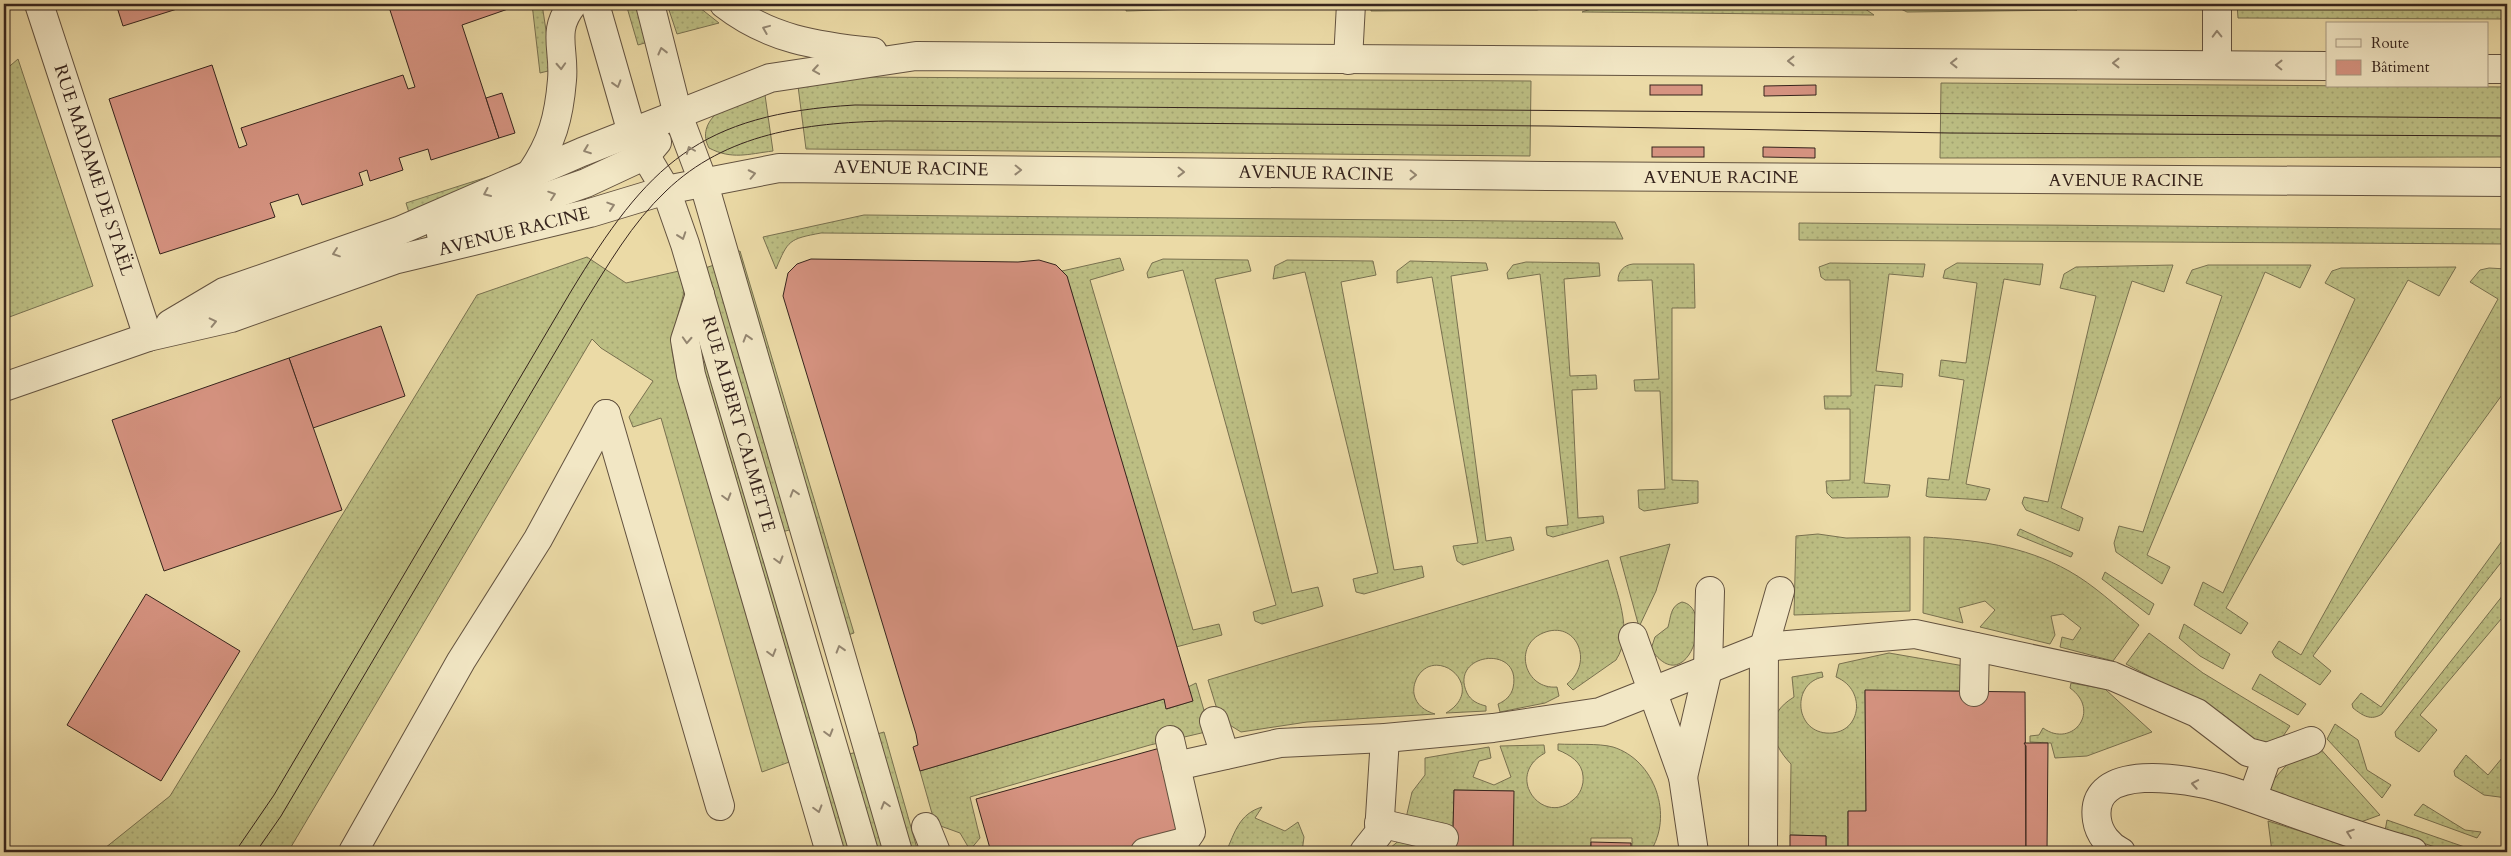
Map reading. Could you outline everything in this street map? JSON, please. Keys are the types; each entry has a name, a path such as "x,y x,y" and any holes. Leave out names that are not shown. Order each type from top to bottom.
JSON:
{"street":[{"name":"RUE MADAME DE STAËL","path":"39,4 148,337"},
{"path":"531,174 543,156 554,132 562,79 560,36 562,17 573,4"},
{"name":"RUE ALBERT CALMETTE","path":"594,4 639,144 666,190 700,294 864,852"},
{"name":"RUE ALBERT CALMETTE","path":"650,4 678,115 704,184 898,852"},
{"path":"724,4 745,20 790,38 838,48 916,56"},
{"path":"1348,60 1351,4"},
{"path":"2217,4 2217,64"},
{"name":"AVENUE RACINE","path":"148,337 224,292 399,231 531,174 639,144 678,115 720,96 770,78 916,56 2326,66"},
{"path":"2488,69 2507,69"},
{"path":"394,260 448,230 586,183 639,144"},
{"name":"AVENUE RACINE","path":"4,387 148,337 231,318 394,260 590,213 666,190 779,168 1547,176 2507,182"},
{"path":"700,294 684,340 691,375 830,852"},
{"path":"353,852 461,661 538,538 606,414 720,806"},
{"path":"1682,777 1708,669 1710,591"},
{"path":"1763,852 1764,647 1780,592"},
{"path":"1176,766 1280,743 1385,738 1493,728 1600,712 1764,647 1915,622 1974,647 2116,669 2197,713 2248,752 2267,757 2311,741"},
{"path":"1633,637 1682,777 1694,852"},
{"path":"1974,647 1974,692"},
{"path":"821,702 853,692"},
{"path":"1214,721 1225,755"},
{"path":"1366,851 1379,833 1385,738"},
{"path":"1145,852 1184,842 1191,832 1170,740"},
{"path":"2258,784 2267,757"},
{"path":"2121,852 2103,837 2096,810 2099,798 2108,788 2117,783 2130,779 2144,778 2173,780 2221,788 2413,852"},
{"path":"1379,823 1444,838"},
{"path":"926,827 936,852"}],"green space":[{"path":"532,4 542,4 552,70 540,73"},
{"path":"626,4 641,4 648,42 638,45"},
{"path":"667,4 695,4 719,23 677,34"},
{"path":"1127,4 1333,4 1337,5 1126,11"},
{"path":"1371,4 1559,4 1537,10 1371,11"},
{"path":"1606,4 1858,4 1874,15 1582,12"},
{"path":"1891,4 2030,4 2077,10 1907,12"},
{"path":"2237,4 2507,4 2507,19 2238,18"},
{"path":"18,59 93,286 4,319 4,71"},
{"path":"853,77 1531,81 1530,156 806,149 798,86"},
{"path":"1941,83 2326,86 2326,88 2507,87 2507,157 1940,158"},
{"path":"765,95 773,151 733,155 717,152 709,148 706,129 717,113"},
{"path":"506,171 410,216 406,203"},
{"path":"864,215 1615,222 1623,239 821,233 802,237 791,242 787,246 776,269 763,237"},
{"path":"1799,223 2507,229 2507,244 1799,240"},
{"path":"740,251 854,633 848,635 734,253"},
{"path":"587,257 626,283 679,271 684,292 673,335 672,350 675,368 792,761 762,772 661,418 633,427 629,417 653,381 601,348 592,339 288,852 100,852 170,796 477,295"},
{"path":"1120,258 1124,270 1090,280 1193,630 1219,624 1222,635 1176,647 1069,284 1062,271"},
{"path":"1163,259 1248,260 1251,271 1215,279 1292,593 1318,587 1323,606 1262,624 1255,621 1253,612 1276,605 1183,270 1148,278 1147,273 1152,263"},
{"path":"1287,260 1373,261 1376,275 1341,282 1394,570 1422,566 1424,577 1364,594 1356,592 1353,579 1378,573 1305,272 1273,279 1275,266"},
{"path":"1410,261 1486,263 1488,270 1451,276 1486,541 1511,537 1514,550 1463,565 1457,561 1453,546 1478,543 1432,277 1397,283 1397,271"},
{"path":"1526,262 1599,263 1600,276 1564,279 1570,376 1596,375 1597,389 1572,390 1578,518 1603,516 1604,523 1553,537 1547,535 1546,527 1568,525 1540,274 1508,279 1507,273 1513,265"},
{"path":"1830,263 1925,264 1923,277 1889,274 1876,371 1903,374 1902,387 1875,385 1864,483 1890,485 1888,497 1832,498 1827,493 1826,481 1850,480 1850,409 1825,409 1824,396 1851,396 1850,280 1825,280 1821,277 1819,267"},
{"path":"1957,263 2043,264 2040,285 2004,279 1966,484 1990,489 1986,500 1926,496 1928,478 1949,480 1964,380 1939,376 1941,360 1966,363 1977,283 1943,278 1945,270"},
{"path":"717,264 793,529 778,533 702,269"},
{"path":"1633,264 1694,264 1695,308 1672,308 1672,480 1698,481 1698,503 1644,511 1639,508 1638,490 1665,489 1660,391 1635,391 1634,380 1659,379 1652,280 1618,281 1622,269"},
{"path":"2173,265 2164,292 2132,281 2061,508 2083,518 2079,531 2026,510 2022,503 2024,497 2048,502 2096,296 2060,288 2064,274 2076,267"},
{"path":"2208,265 2311,265 2300,288 2265,272 2147,555 2170,567 2162,584 2116,552 2114,543 2119,526 2143,532 2222,296 2186,283 2192,270"},
{"path":"2456,267 2439,296 2408,280 2226,608 2248,623 2241,634 2194,605 2203,582 2223,593 2355,299 2325,283 2332,271 2341,268"},
{"path":"2489,268 2507,269 2507,388 2313,656 2331,671 2320,685 2275,657 2272,652 2279,641 2301,655 2498,299 2470,282 2480,270"},
{"path":"708,361 854,852 843,852 698,364"},
{"path":"2020,529 2073,553 2071,557 2017,535"},
{"path":"1818,534 1846,538 1910,537 1910,611 1794,615 1796,536"},
{"path":"2507,534 2507,555 2382,714 2367,717 2353,708 2352,704 2361,693 2381,707"},
{"path":"1924,537 1998,545 2052,562 2069,571 2105,596 2139,625 2113,661 2060,647 2062,637 2073,640 2081,628 2063,614 2051,616 2055,635 2050,644 1980,627 1995,610 1985,601 1959,608 1963,623 1923,613"},
{"path":"1670,544 1656,591 1639,627 1620,557"},
{"path":"1608,560 1622,610 1624,636 1621,649 1616,660 1573,690 1567,684 1575,675 1580,665 1580,655 1578,645 1572,637 1565,632 1555,630 1543,633 1533,639 1525,657 1530,675 1537,682 1546,686 1557,687 1559,696 1545,703 1500,712 1498,704 1507,698 1512,691 1513,674 1507,664 1498,659 1487,659 1476,662 1468,669 1464,679 1469,696 1475,702 1486,706 1486,711 1446,713 1458,703 1462,692 1461,682 1447,667 1437,665 1427,668 1418,676 1414,689 1415,698 1419,704 1424,709 1435,714 1307,722 1241,732 1220,719 1208,680"},
{"path":"2105,572 2154,604 2149,615 2102,579"},
{"path":"2507,590 2507,612 2420,715 2437,730 2419,752 2396,737 2395,732"},
{"path":"1682,602 1692,608 1697,619 1697,633 1693,648 1686,659 1676,665 1664,662 1651,649 1655,637 1668,627 1673,609"},
{"path":"2184,624 2230,654 2223,669 2200,656 2179,638"},
{"path":"2149,633 2203,673 2290,726 2279,742 2258,744 2226,721 2225,716 2126,664"},
{"path":"1889,653 1970,667 1970,691 1865,691 1866,811 1848,812 1848,852 1826,852 1826,836 1790,835 1791,764 1774,737 1774,720 1784,704 1794,697 1792,677 1822,672 1823,677 1813,681 1806,688 1802,697 1803,716 1815,730 1826,733 1838,732 1847,727 1853,720 1856,711 1856,701 1853,692 1846,683 1836,677 1839,664"},
{"path":"2260,674 2306,704 2298,715 2252,689"},
{"path":"1196,683 1210,731 1150,745 970,797 980,838 970,850 960,833 935,824 920,771 1164,699 1167,709 1192,701 1188,687"},
{"path":"2071,683 2105,689 2152,732 2087,756 2055,758 2051,743 2030,742 2030,736 2039,735 2043,728 2054,733 2064,734 2073,731 2079,724 2083,716 2083,707 2079,697 2070,688"},
{"path":"2335,724 2358,740 2367,770 2391,785 2382,798 2327,739"},
{"path":"884,732 918,852 913,852 910,846 877,734"},
{"path":"1558,744 1613,747 1628,754 1640,764 1649,776 1660,806 1657,838 1650,852 1632,852 1632,838 1591,838 1590,852 1513,852 1513,791 1454,790 1453,830 1406,818 1412,792 1425,775 1425,758 1489,747 1491,758 1479,761 1473,777 1494,785 1511,777 1500,746 1544,745 1545,753 1533,763 1527,774 1527,785 1532,795 1540,803 1550,807 1561,807 1580,793 1583,776 1578,763 1558,750"},
{"path":"2317,745 2380,815 2358,823 2308,806 2266,788 2293,758"},
{"path":"861,751 890,852 873,852 845,755"},
{"path":"2507,752 2507,798 2484,795 2455,776 2454,771 2466,755 2488,775"},
{"path":"2423,804 2465,830 2481,832 2477,838 2414,815"},
{"path":"1262,807 1255,818 1285,831 1298,822 1304,837 1302,852 1226,852 1235,831 1243,819 1254,810"},
{"path":"2387,820 2479,852 2451,852 2385,831"},
{"path":"2268,821 2367,852 2272,852"},
{"path":"1401,839 1421,851 1443,850 1453,852 1391,852 1390,848"}],"building":[{"path":"116,4 175,4 177,9 123,26"},
{"path":"388,4 506,4 508,9 462,25 499,138 431,160 428,149 399,158 403,170 370,181 367,170 359,173 363,185 302,205 298,194 270,203 275,217 160,254 109,99 212,65 239,148 247,145 241,128 403,75 408,89 415,87"},
{"path":"1650,85 1702,85 1702,95 1650,95"},
{"path":"1816,85 1816,95 1764,96 1764,86"},
{"path":"502,93 515,133 499,138 486,98"},
{"path":"1652,147 1704,147 1704,157 1652,157"},
{"path":"1763,147 1815,148 1815,158 1763,157"},
{"path":"811,259 1018,262 1039,260 1056,265 1067,276 1193,701 1166,709 1164,699 920,771 913,747 918,745 916,734 783,296 788,273 797,264"},
{"path":"381,326 405,396 313,428 289,358"},
{"path":"289,358 342,510 164,571 112,420"},
{"path":"146,594 240,651 161,781 67,725"},
{"path":"1865,690 2025,692 2026,852 1848,852 1848,811 1866,811"},
{"path":"2024,743 2048,743 2047,852 2026,852 2026,746"},
{"path":"1160,748 1184,832 1113,852 991,852 976,799"},
{"path":"1454,790 1514,791 1513,852 1453,852 1443,850 1453,830"},
{"path":"1790,835 1826,836 1826,852 1790,852"},
{"path":"1591,842 1631,843 1631,852 1591,852"}],"tram line":[{"path":"235,852 274,795 598,248 626,210 653,179 683,154 717,134 756,120 801,110 855,105 2507,118"},
{"path":"256,852 281,816 583,305 631,231 654,203 689,171 714,156 768,135 826,125 886,121 1548,126 1950,133 2507,136"}]}
